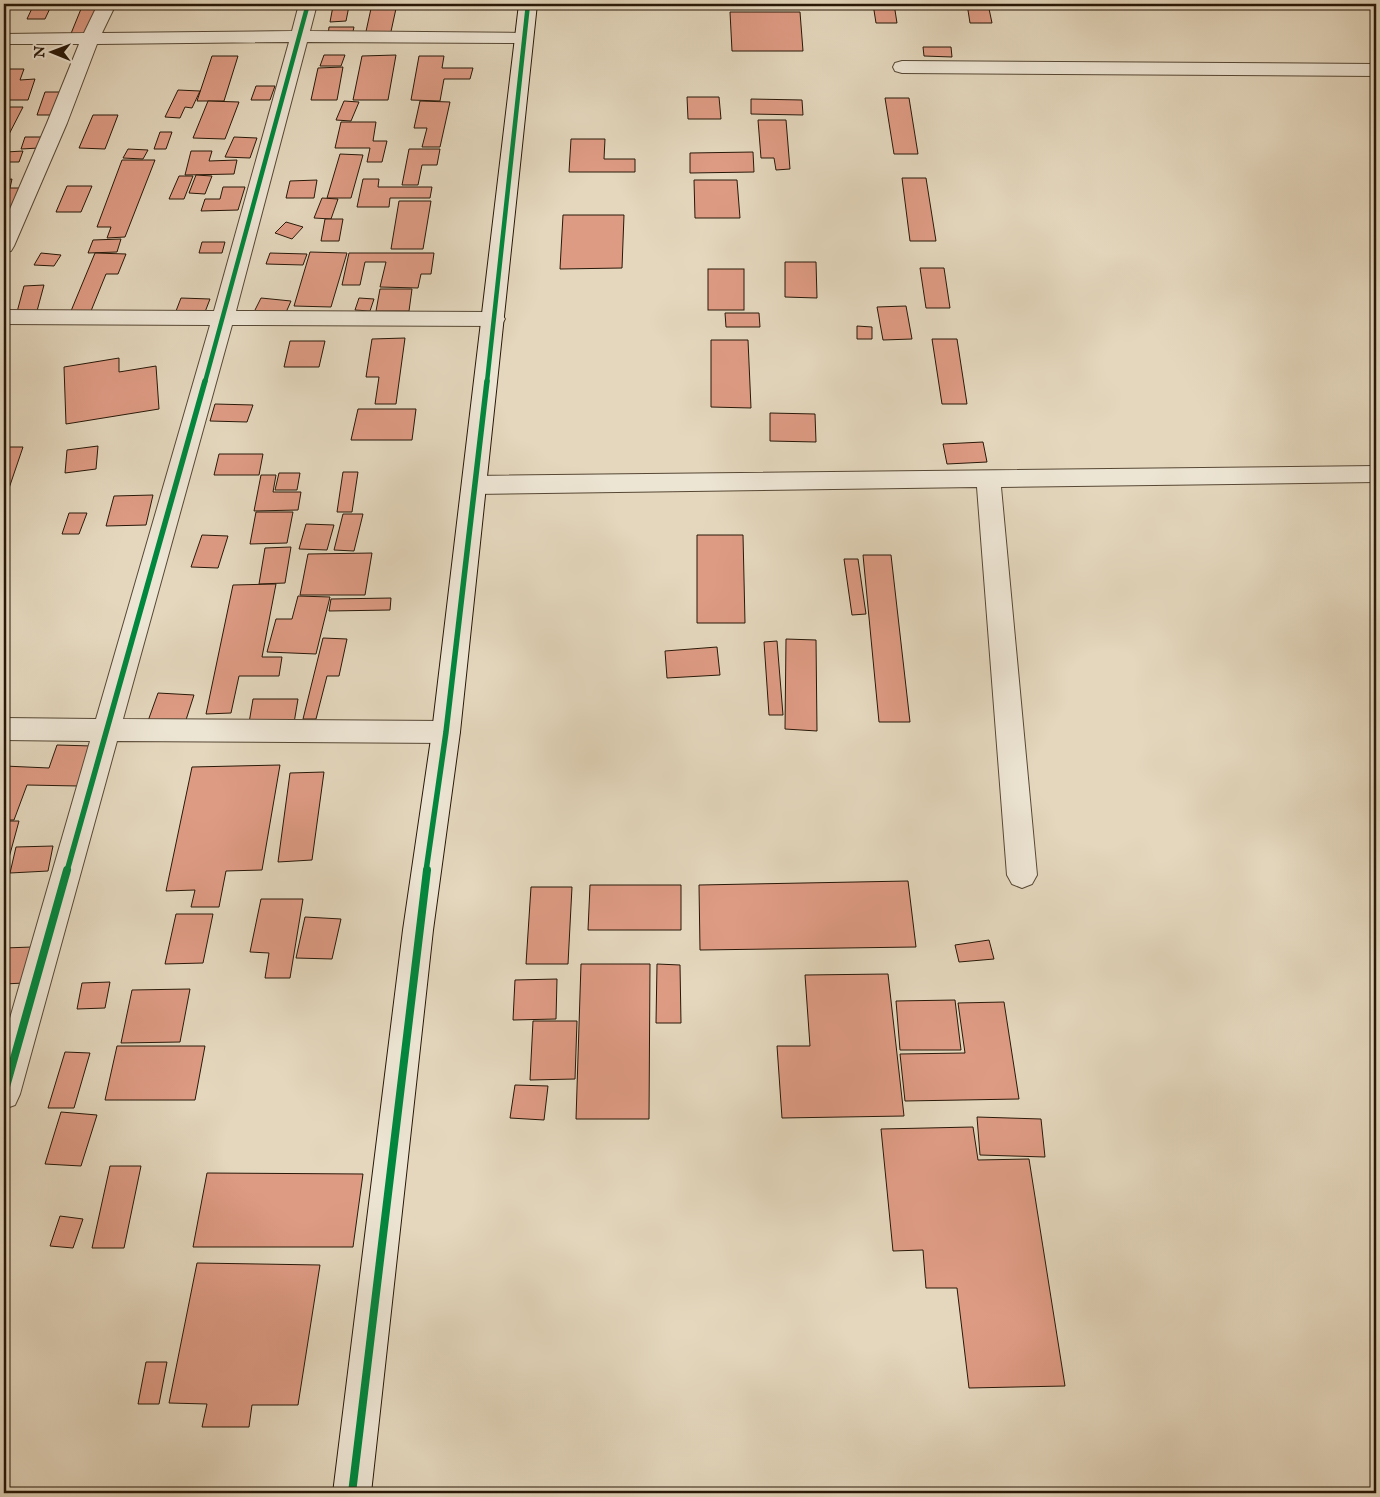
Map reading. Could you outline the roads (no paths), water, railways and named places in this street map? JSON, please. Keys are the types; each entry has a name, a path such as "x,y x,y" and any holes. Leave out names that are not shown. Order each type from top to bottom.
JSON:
{"street":[{"path":"4,246 90,38 107,4"},
{"path":"4,1094 222,318 308,4"},
{"path":"352,1493 418,930 446,732 528,4"},
{"path":"4,39 300,36 524,38"},
{"path":"902,67 1376,70"},
{"path":"4,317 494,318"},
{"path":"474,485 1376,474"},
{"path":"988,478 1022,875"},
{"path":"4,729 446,732"}]}
